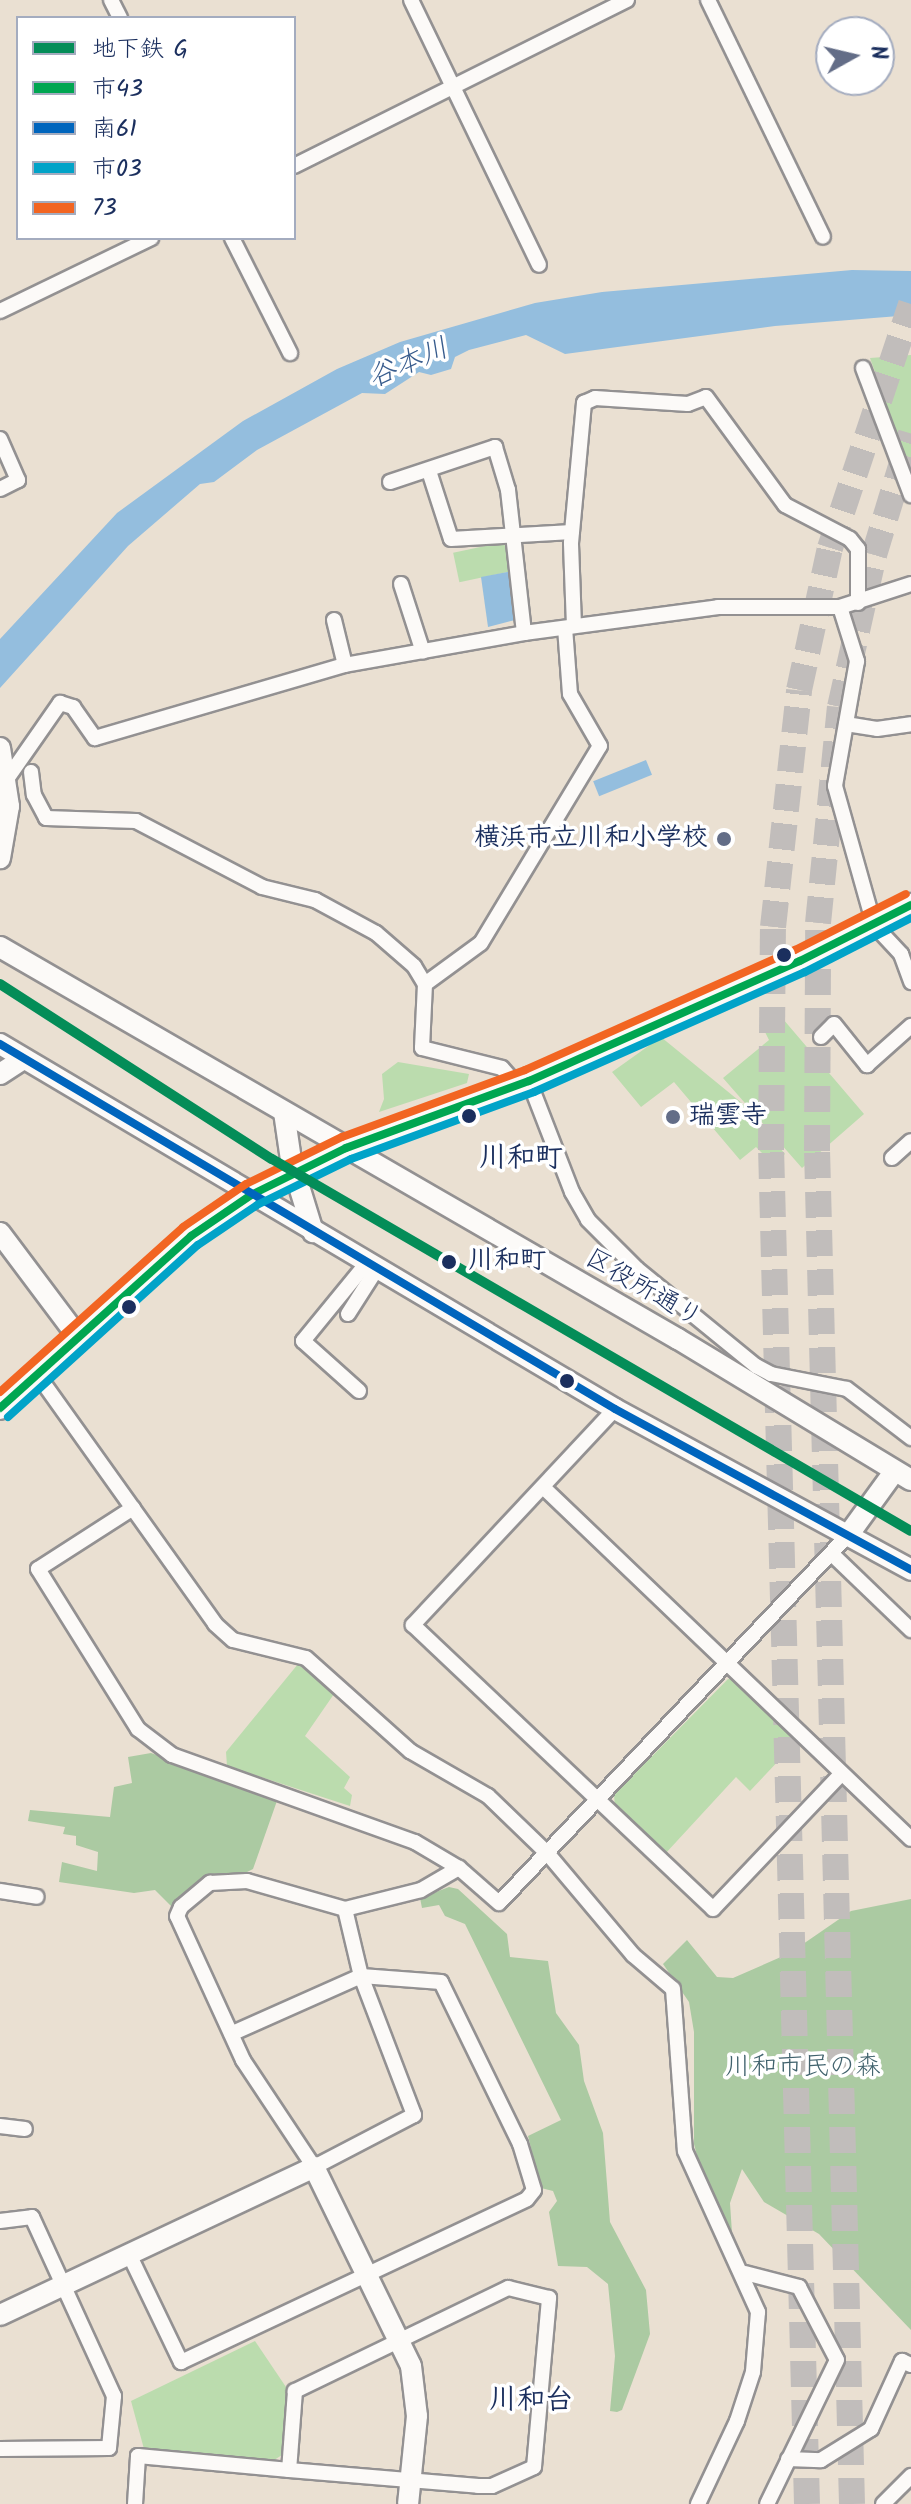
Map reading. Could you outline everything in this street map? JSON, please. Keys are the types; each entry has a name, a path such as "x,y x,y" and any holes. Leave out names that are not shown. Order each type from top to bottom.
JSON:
{"main road":[{"path":"0,1408 191,1236 251,1195 346,1148 523,1083 874,925 911,905"}],"street":[{"path":"411,0 539,265"},
{"path":"296,165 627,0"},
{"path":"708,0 823,237"},
{"path":"0,311 147,240"},
{"path":"233,240 290,353"},
{"path":"863,368 911,495"},
{"path":"425,984 481,943 600,746 570,694 572,532 584,403 595,398 688,404 706,397 785,505 850,539 858,549 858,603"},
{"path":"0,439 18,480 0,489"},
{"path":"390,482 495,447 508,490 524,633"},
{"path":"429,471 451,539 572,532"},
{"path":"401,584 423,652"},
{"path":"6,776 60,703 73,707 95,738 345,665 524,633 718,607 840,607 911,584"},
{"path":"840,607 857,661 835,786 874,925 901,954 911,982"},
{"path":"334,620 345,665"},
{"path":"846,724 877,729 911,724"},
{"path":"0,748 6,776 8,826 0,858"},
{"path":"31,772 34,795 46,818 121,818 150,826 262,887 315,900 376,933 414,966 425,984 422,1048 502,1068 523,1083 572,1192 588,1220 694,1320 771,1374 847,1389 911,1438"},
{"name":"区役所通り","path":"0,947 678,1339 902,1476"},
{"path":"821,1037 834,1024 867,1065 911,1026"},
{"path":"0,1044 371,1267 615,1409 911,1570"},
{"path":"0,1074 23,1059"},
{"path":"284,1112 294,1174 313,1232"},
{"path":"892,1158 911,1141"},
{"path":"0,1233 78,1337"},
{"path":"348,1314 371,1267"},
{"path":"359,1391 303,1341 371,1267"},
{"path":"678,1339 694,1320"},
{"path":"37,1374 215,1624 233,1640 306,1658 410,1751 488,1796 548,1854 633,1955 673,1989 685,2151 745,2273 758,2312 753,2372 737,2421 698,2504"},
{"path":"615,1409 413,1625 713,1909 841,1774"},
{"path":"133,1508 38,1569 138,1729 172,1755 415,1842 459,1868 499,1903 599,1801 728,1661 834,1556 849,1534 902,1476"},
{"path":"543,1487 911,1839"},
{"path":"834,1556 911,1630"},
{"path":"408,2504 415,2391 400,2340 314,2167 257,2087 177,1916 181,1907 210,1883 247,1881 345,1909 421,1890 459,1868"},
{"path":"0,1891 37,1897"},
{"path":"0,2315 314,2167 414,2115 361,1976 345,1909"},
{"path":"129,2254 181,2362 527,2199 534,2190 520,2144 441,1982 361,1976 231,2034"},
{"path":"0,2126 25,2129"},
{"path":"0,2221 32,2217 114,2396 112,2443 109,2448 0,2449"},
{"path":"745,2273 799,2287 837,2360 767,2504"},
{"path":"135,2504 138,2456 289,2470 492,2486 534,2467 549,2298 508,2288 295,2391 289,2470"},
{"path":"788,2459 821,2460 871,2429 902,2361 911,2365"},
{"path":"883,2504 911,2476"}],"green space":[{"path":"911,355 911,474 870,358"},
{"path":"504,542 510,571 459,582 453,553"},
{"path":"783,1019 864,1114 802,1168 723,1078 769,1040 763,1028"},
{"path":"661,1037 743,1104 785,1154 773,1164 756,1147 740,1160 674,1082 641,1107 612,1072"},
{"path":"398,1062 469,1074 467,1083 379,1112 384,1099 382,1074"},
{"path":"298,1664 334,1694 305,1736 350,1777 344,1788 352,1795 350,1806 227,1766 226,1752"},
{"path":"728,1679 737,1679 799,1739 750,1791 736,1777 665,1854 615,1807 614,1795"},
{"path":"151,1753 278,1798 253,1869 174,1909 155,1890 134,1893 59,1882 62,1862 97,1871 98,1852 76,1845 76,1836 63,1834 65,1827 28,1821 30,1810 110,1817 114,1787 132,1783 128,1757"},
{"path":"449,1887 458,1889 507,1934 510,1957 548,1961 556,2013 579,2045 584,2081 603,2133 610,2222 646,2290 650,2334 622,2410 617,2412 610,2411 615,2356 608,2284 587,2267 558,2266 549,2212 557,2201 553,2191 541,2188 528,2136 561,2120 465,1924 445,1916 439,1905 422,1908 420,1898"},
{"name":"川和市民の森","path":"911,1899 911,2330 819,2234 764,2202 742,2169 730,2203 732,2233 703,2179 694,2144 694,2032 689,2002 663,1964 687,1940 717,1977 733,1978 790,1953 851,1911"},
{"path":"255,2341 288,2390 282,2455 268,2464 144,2449 131,2401"}],"water":[{"name":"谷本川","path":"852,270 911,271 911,315 775,326 565,354 526,335 469,350 455,357 451,369 431,375 419,372 385,394 362,393 257,450 214,482 200,484 128,546 0,688 0,639 117,513 243,421 337,369 400,342 535,303 602,292"},
{"path":"512,571 515,620 488,627 481,577"},
{"path":"646,760 652,775 599,796 593,781"}],"tunnel":[{"path":"807,2504 771,1150 773,927 799,690 830,548 911,304"},
{"path":"852,2504 817,1151 818,923 840,707 874,555 911,433"}],"metro line":[{"name":"G","path":"0,984 272,1159 911,1531"}],"transit line":[{"name":"73","path":"0,1392 183,1227 246,1184 342,1137 525,1070 795,950 906,894"},
{"name":"市43","path":"0,1408 191,1236 251,1195 346,1148 529,1081 800,961 911,905"},
{"name":"市03","path":"8,1417 198,1245 257,1205 351,1159 534,1092 805,972 911,918"},
{"name":"南61","path":"0,1044 615,1409 911,1570"}],"place":[{"name":"横浜市立川和小学校","path":"724,839"},
{"name":"瑞雲寺","path":"673,1117"},
{"name":"川和町","path":"449,1262"}],"district":[{"name":"川和町","path":"521,1159"},
{"name":"川和台","path":"531,2401"}]}
